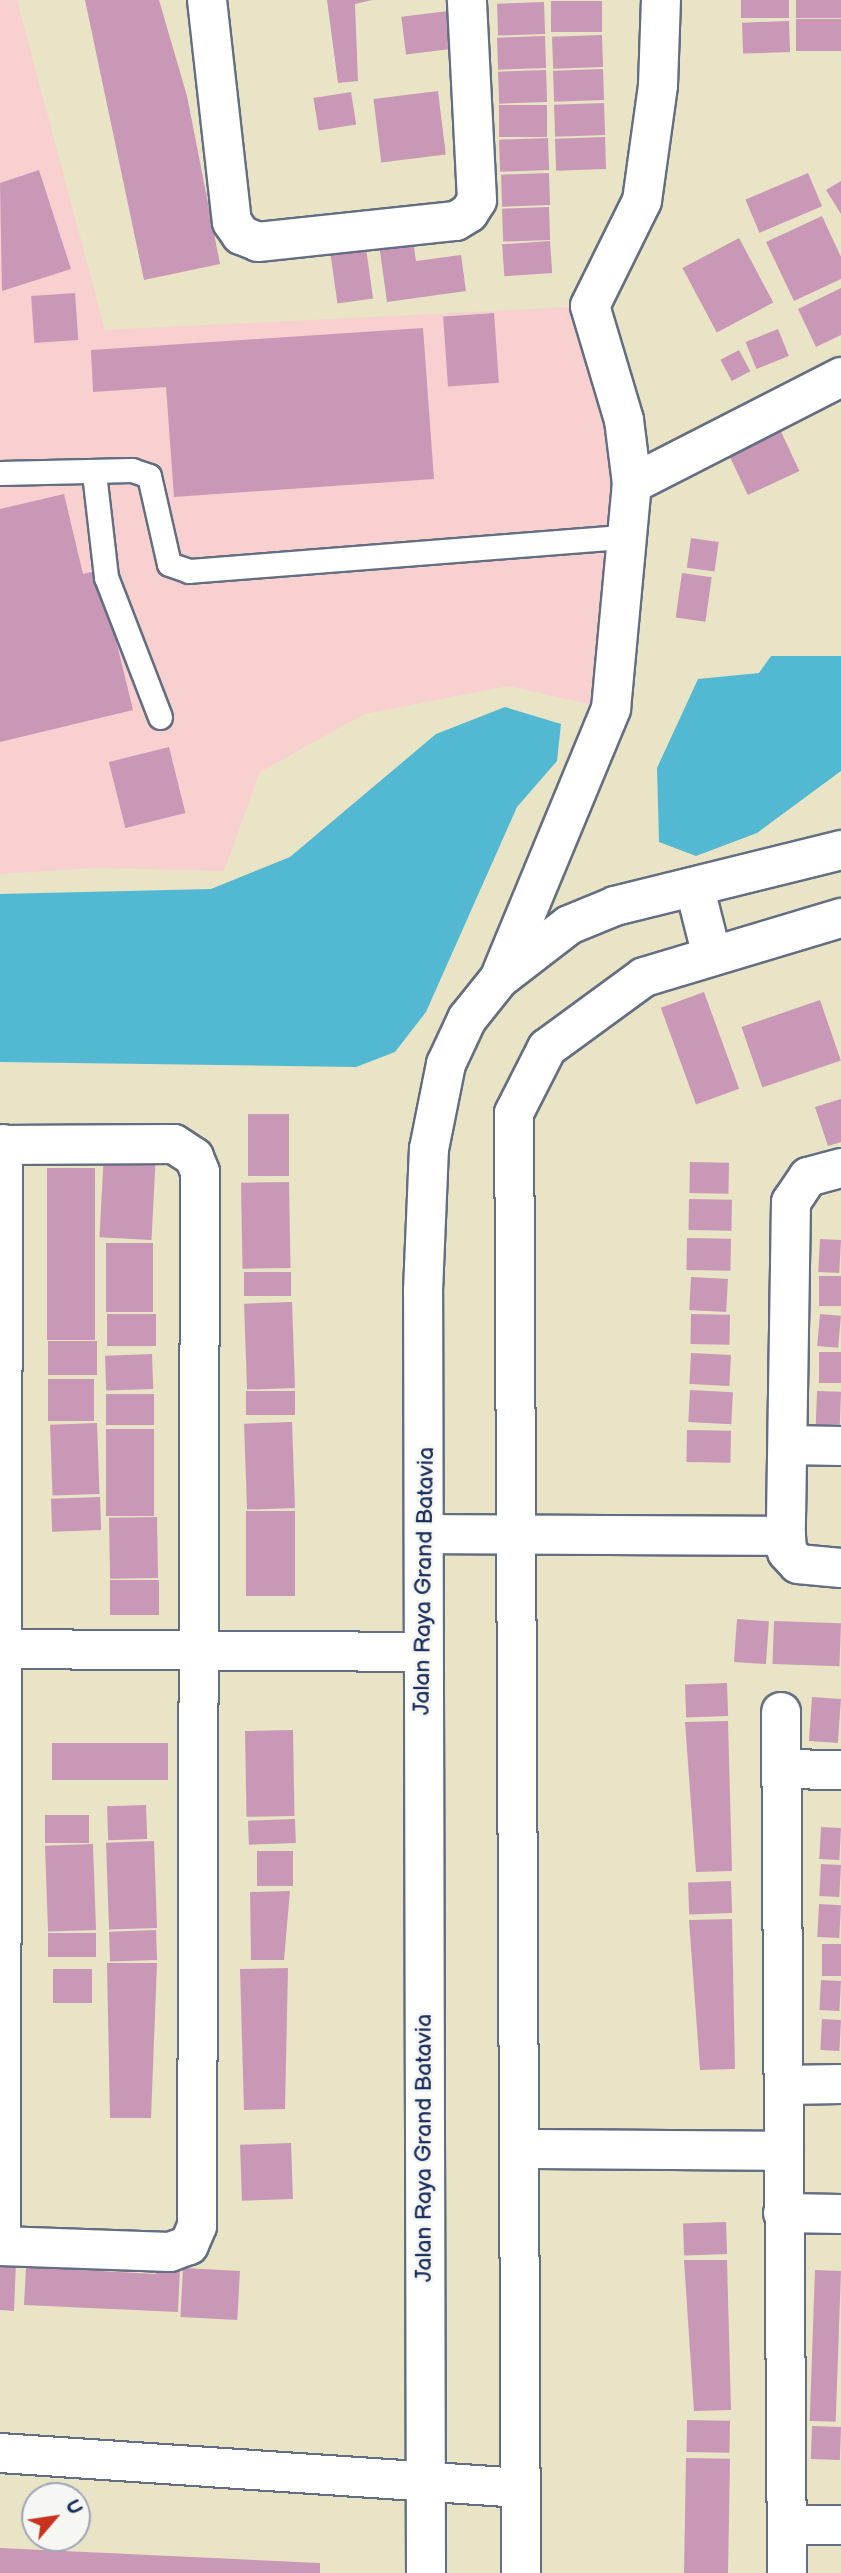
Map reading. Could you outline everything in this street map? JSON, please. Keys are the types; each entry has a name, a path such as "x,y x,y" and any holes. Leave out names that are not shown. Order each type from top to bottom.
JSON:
{"street":[{"path":"207,0 232,222 258,242 456,221 468,213 477,200 467,0"},
{"path":"499,979 611,709 632,484 624,420 590,306 642,201 658,85 661,0"},
{"path":"632,484 841,377"},
{"name":"Jalan Raya Grand Batavia","path":"426,2573 422,1652 428,1534 423,1291 429,1149 446,1065 467,1018 499,979 569,925 615,906 695,889 841,850"},
{"path":"695,889 712,956"},
{"path":"521,2573 522,2149 514,1113 547,1048 598,1005 644,977 841,918"},
{"path":"174,1144 194,1157 200,1172 197,2226 189,2245 170,2252 0,2246 2,1145 174,1144"},
{"path":"841,1168 808,1177 791,1202 786,1536 787,1552 798,1564 841,1568"},
{"path":"789,1445 841,1446"},
{"path":"428,1534 786,1536"},
{"path":"1,1649 422,1652"},
{"path":"781,1712 787,2573"},
{"path":"782,1769 841,1770"},
{"path":"785,2085 841,2084"},
{"path":"522,2149 784,2151"},
{"path":"783,2213 841,2214"},
{"path":"0,2453 521,2488"},
{"path":"787,2525 841,2525"}],"lane":[{"path":"0,473 149,476 169,564 189,571 629,537"},
{"path":"94,473 106,577 160,716"}],"shaded area":[{"path":"0,0 17,0 105,330 590,306 624,420 611,709 509,686 364,714 260,772 224,871 97,868 0,874"}],"water":[{"path":"771,656 841,656 841,771 757,833 696,856 659,842 657,768 698,679 759,673"},
{"path":"505,707 561,724 557,761 517,807 426,1012 395,1052 356,1067 0,1062 0,894 211,889 290,857 436,734"}],"building":[{"path":"85,0 159,0 187,96 220,264 144,280"},
{"path":"327,0 372,0 355,4 358,81 338,83"},
{"path":"741,0 789,0 789,18 741,18"},
{"path":"796,0 841,0 841,18 796,18"},
{"path":"551,1 602,1 602,32 551,32"},
{"path":"544,2 545,34 498,36 497,4"},
{"path":"448,11 453,49 406,54 401,17"},
{"path":"796,19 841,19 841,51 796,51"},
{"path":"789,21 790,52 743,54 742,23"},
{"path":"602,35 603,67 553,69 552,37"},
{"path":"545,36 546,68 498,70 497,38"},
{"path":"603,69 604,100 554,102 553,71"},
{"path":"546,70 547,102 499,104 498,72"},
{"path":"438,91 446,155 381,162 373,99"},
{"path":"351,92 356,125 319,131 313,98"},
{"path":"604,103 605,135 555,137 554,105"},
{"path":"499,105 547,105 547,137 499,137"},
{"path":"605,137 606,169 556,171 555,139"},
{"path":"548,138 549,170 500,172 499,140"},
{"path":"39,170 71,269 2,291 0,183"},
{"path":"549,173 550,205 502,207 501,175"},
{"path":"808,173 822,206 759,233 745,200"},
{"path":"841,181 841,214 826,190"},
{"path":"549,207 550,240 503,242 502,209"},
{"path":"822,216 841,257 841,279 794,301 766,242"},
{"path":"412,232 416,261 461,255 466,291 387,302 378,237"},
{"path":"739,238 773,302 717,333 682,268"},
{"path":"550,241 552,273 504,276 502,244"},
{"path":"366,248 373,299 337,304 330,253"},
{"path":"841,288 841,335 816,347 798,309"},
{"path":"75,293 78,340 34,343 31,296"},
{"path":"494,313 499,383 448,386 443,317"},
{"path":"423,328 434,479 174,497 166,387 93,392 91,350"},
{"path":"778,329 789,356 756,369 746,342"},
{"path":"739,350 750,371 732,381 720,360"},
{"path":"777,423 799,471 748,495 725,447"},
{"path":"64,494 83,574 99,570 133,710 0,742 0,509"},
{"path":"691,538 719,542 715,572 687,568"},
{"path":"682,573 712,577 705,622 676,618"},
{"path":"169,747 185,813 125,828 109,762"},
{"path":"704,992 739,1089 696,1105 661,1008"},
{"path":"820,1000 841,1061 762,1088 742,1027"},
{"path":"841,1099 841,1142 828,1146 815,1107"},
{"path":"248,1114 289,1114 289,1176 248,1176"},
{"path":"104,1150 156,1153 151,1240 100,1237"},
{"path":"690,1162 729,1163 728,1194 689,1193"},
{"path":"47,1168 95,1168 95,1340 47,1340"},
{"path":"289,1182 291,1268 243,1269 241,1183"},
{"path":"689,1199 732,1200 731,1231 688,1230"},
{"path":"687,1238 731,1239 730,1271 686,1270"},
{"path":"820,1239 841,1240 839,1273 818,1272"},
{"path":"106,1243 153,1243 153,1312 106,1312"},
{"path":"244,1272 291,1272 291,1296 244,1296"},
{"path":"819,1276 841,1276 841,1306 819,1306"},
{"path":"691,1277 728,1279 726,1312 689,1310"},
{"path":"292,1302 295,1388 247,1390 244,1304"},
{"path":"107,1314 156,1314 156,1346 107,1346"},
{"path":"691,1314 730,1315 729,1345 690,1344"},
{"path":"820,1314 841,1316 838,1348 817,1346"},
{"path":"48,1341 97,1341 97,1375 48,1375"},
{"path":"819,1352 841,1352 841,1383 819,1383"},
{"path":"691,1353 731,1355 729,1386 689,1384"},
{"path":"152,1354 153,1389 106,1391 105,1356"},
{"path":"48,1379 94,1379 94,1421 48,1421"},
{"path":"690,1390 733,1392 731,1424 688,1422"},
{"path":"246,1391 295,1391 295,1415 246,1415"},
{"path":"817,1391 841,1392 840,1425 816,1424"},
{"path":"106,1394 154,1394 154,1425 106,1425"},
{"path":"292,1422 295,1508 247,1510 244,1424"},
{"path":"97,1423 99,1494 53,1496 50,1425"},
{"path":"106,1429 154,1429 154,1516 106,1516"},
{"path":"687,1430 731,1431 730,1463 686,1462"},
{"path":"100,1497 101,1530 52,1532 51,1499"},
{"path":"246,1511 295,1511 295,1596 246,1596"},
{"path":"157,1517 158,1578 110,1579 109,1518"},
{"path":"110,1580 159,1580 159,1615 110,1615"},
{"path":"737,1619 769,1621 766,1664 734,1662"},
{"path":"774,1621 841,1623 839,1666 772,1664"},
{"path":"727,1683 728,1716 686,1717 685,1684"},
{"path":"812,1697 841,1699 838,1743 809,1741"},
{"path":"728,1721 732,1871 696,1872 685,1722"},
{"path":"293,1730 295,1816 247,1817 245,1731"},
{"path":"52,1743 168,1743 168,1780 52,1780"},
{"path":"146,1805 147,1839 108,1840 107,1806"},
{"path":"45,1815 89,1815 89,1843 45,1843"},
{"path":"295,1819 296,1843 249,1845 248,1821"},
{"path":"821,1827 841,1828 839,1860 819,1859"},
{"path":"154,1841 157,1928 109,1930 106,1843"},
{"path":"93,1844 96,1930 48,1932 45,1846"},
{"path":"257,1851 293,1851 293,1886 257,1886"},
{"path":"821,1864 841,1865 839,1897 819,1896"},
{"path":"731,1881 732,1913 689,1914 688,1883"},
{"path":"290,1891 284,1960 251,1960 250,1892"},
{"path":"819,1904 841,1905 839,1938 817,1937"},
{"path":"732,1919 735,2069 700,2070 689,1920"},
{"path":"156,1930 157,1960 110,1962 109,1932"},
{"path":"48,1933 96,1933 96,1957 48,1957"},
{"path":"822,1944 841,1944 841,1976 822,1976"},
{"path":"107,1963 157,1963 151,2118 110,2118"},
{"path":"288,1968 285,2109 244,2110 240,1969"},
{"path":"53,1969 92,1969 92,2003 53,2003"},
{"path":"821,1980 841,1981 839,2011 819,2010"},
{"path":"822,2019 841,2020 839,2051 820,2050"},
{"path":"291,2143 293,2199 242,2201 240,2145"},
{"path":"726,2222 727,2254 684,2255 683,2224"},
{"path":"684,2260 727,2260 731,2410 694,2411"},
{"path":"0,2262 16,2262 14,2311 0,2310"},
{"path":"26,2267 156,2274 156,2267 180,2268 178,2312 24,2305"},
{"path":"183,2268 240,2271 237,2320 180,2317"},
{"path":"815,2270 841,2271 836,2422 810,2421"},
{"path":"687,2420 730,2421 729,2453 686,2452"},
{"path":"812,2426 841,2427 840,2460 811,2459"},
{"path":"686,2458 730,2459 728,2573 684,2573"},
{"path":"0,2548 21,2549 21,2552 85,2552 320,2563 320,2573 0,2573"}]}
